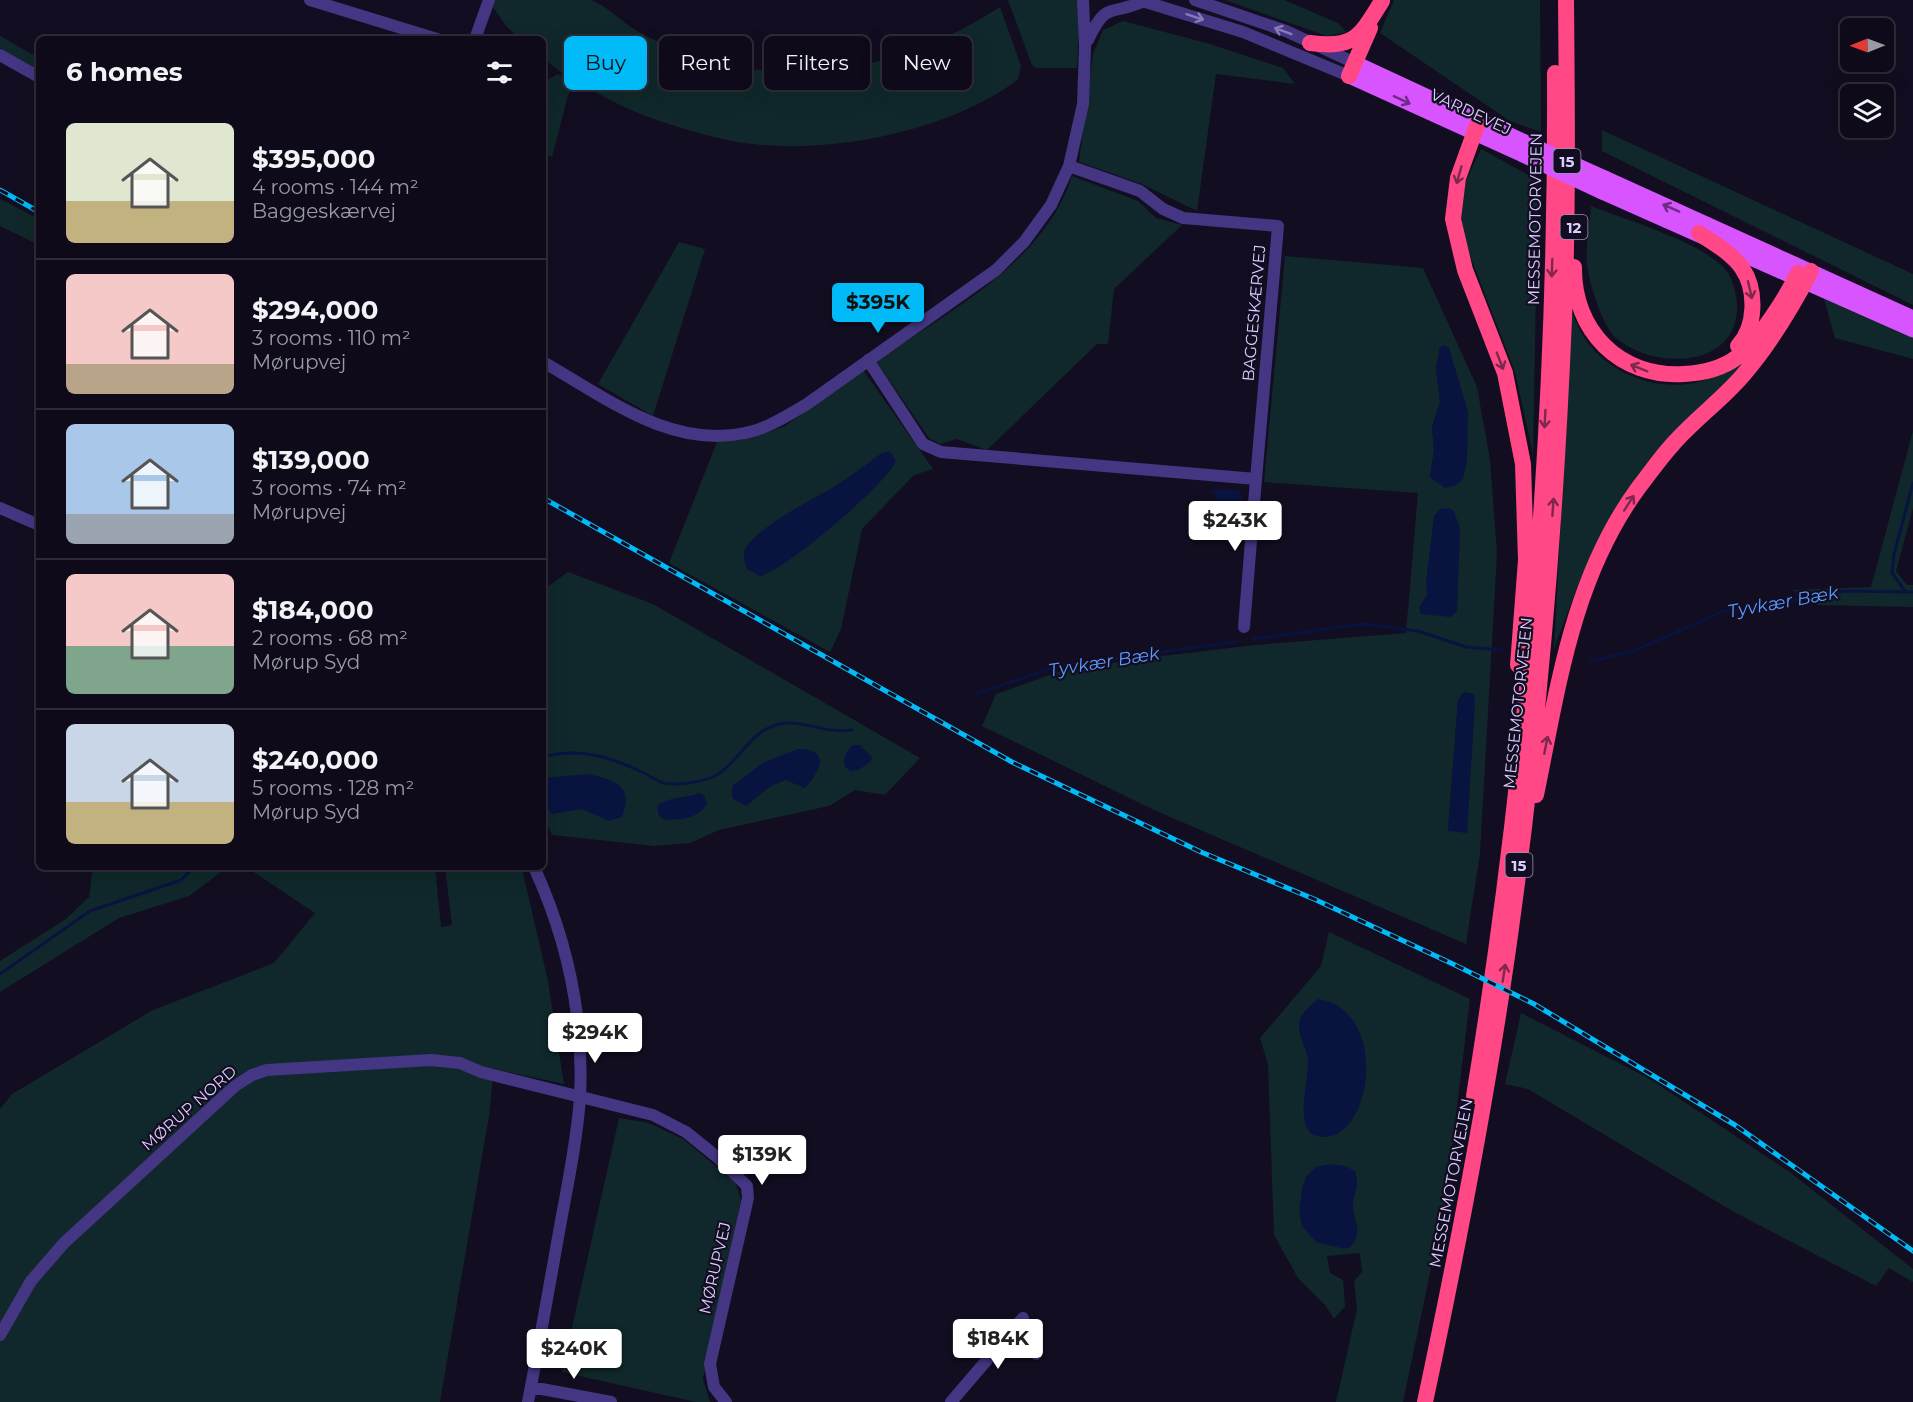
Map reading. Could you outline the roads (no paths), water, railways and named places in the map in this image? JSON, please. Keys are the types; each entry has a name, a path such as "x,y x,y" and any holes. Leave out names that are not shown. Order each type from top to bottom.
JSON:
{"highway":[{"name":"MESSEMOTORVEJEN","path":"1418,1402 1449,1242 1476,1083 1506,863 1533,628 1557,320 1554,220 1555,0"},
{"name":"MESSEMOTORVEJEN","path":"1425,1402 1469,1185 1515,905 1541,662 1557,320 1566,0"},
{"name":"12","path":"1573,0 1574,275 1580,307 1591,330 1610,352 1635,368 1662,376 1696,374 1715,370 1736,358 1752,345 1803,274"},
{"path":"1310,43 1335,45 1352,41 1362,33 1382,1"},
{"path":"1352,69 1382,1"},
{"path":"1476,126 1458,178 1454,200 1455,235 1465,270 1504,373 1523,464 1526,513 1526,560 1506,863"},
{"path":"1696,374 1728,357 1741,342 1749,328 1752,307 1751,288 1742,268 1728,253 1699,233"},
{"path":"1515,905 1562,664 1574,615 1589,575 1611,530 1638,489 1673,444 1744,375 1769,342 1803,274"}],"main road":[{"name":"VARDEVEJ","path":"1352,69 1803,274 1913,330"},
{"name":"VARDEVEJ","path":"1604,185 1699,233 1913,318"}],"street":[{"path":"310,0 427,36"},
{"path":"477,36 489,0"},
{"path":"546,364 644,419 670,430 711,436 747,433 807,404 996,270 1024,242 1051,205 1070,166 1083,104 1085,47 1083,0"},
{"name":"VARDEVEJ","path":"1195,0 1310,43 1352,69"},
{"path":"1085,47 1093,25 1102,12 1118,6 1133,6 1142,1"},
{"name":"VARDEVEJ","path":"1142,1 1352,69"},
{"path":"0,55 36,75"},
{"name":"BAGGESKÆRVEJ","path":"1070,166 1140,191 1163,209 1182,218 1278,226 1244,627"},
{"path":"868,360 923,444 941,452 1256,479"},
{"path":"0,508 36,524"},
{"path":"528,1402 572,1159 580,1097 579,1038 569,969 557,924 535,870"},
{"name":"MØRUP NORD","path":"0,1335 31,1281 64,1243 235,1086 252,1076 267,1070 431,1060 460,1063 481,1072 580,1097"},
{"name":"MØRUPVEJ","path":"580,1097 653,1115 686,1132 717,1157 747,1186 748,1198 710,1364 714,1387 726,1402"},
{"path":"951,1402 1023,1318"},
{"path":"1012,1331 1036,1354"},
{"path":"531,1388 611,1402"}],"waterway":[{"path":"1905,591 1892,573 1894,554 1913,483"},
{"name":"Tyvkær Bæk","path":"1590,661 1634,651 1724,611 1846,591 1913,592"},
{"name":"Tyvkær Bæk","path":"1254,639 1363,624 1418,631 1466,647 1503,650"},
{"name":"Tyvkær Bæk","path":"976,694 1055,667 1234,642"},
{"name":"Tyvkær Bæk","path":"546,756 569,753 595,755 632,767 660,782 683,783 717,775 753,739 770,727 797,723 832,730 852,730"},
{"name":"Tyvkær Bæk","path":"0,974 90,911 181,880 191,870"}],"railway":[{"path":"0,190 36,210"},
{"path":"546,500 1012,762 1201,852 1314,899 1534,1004 1735,1125 1913,1251"}]}
